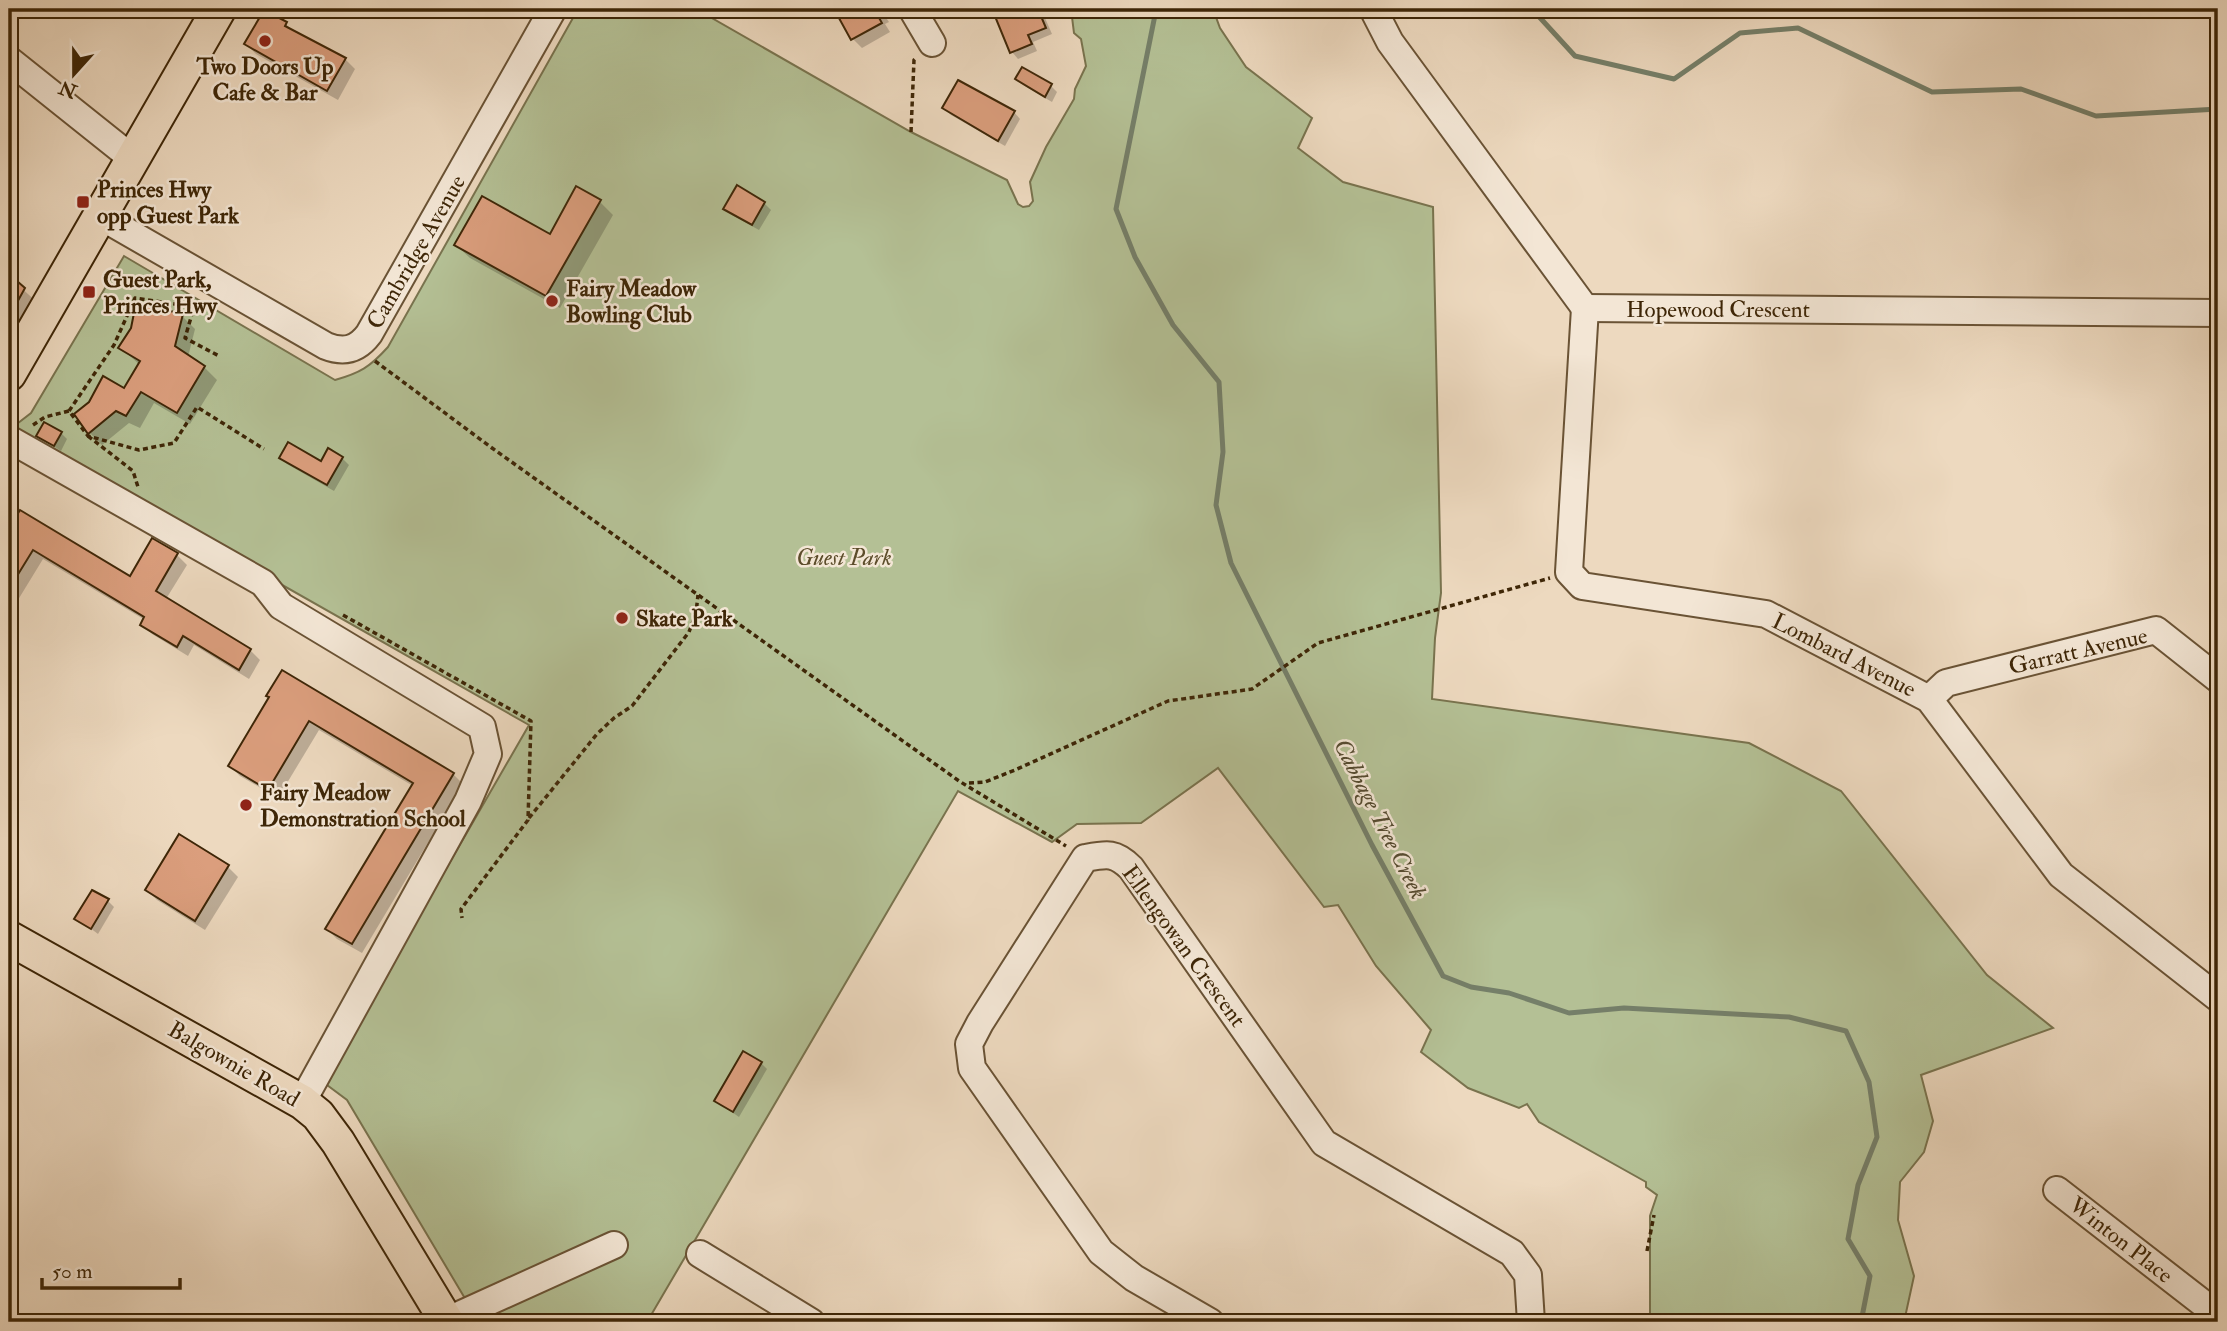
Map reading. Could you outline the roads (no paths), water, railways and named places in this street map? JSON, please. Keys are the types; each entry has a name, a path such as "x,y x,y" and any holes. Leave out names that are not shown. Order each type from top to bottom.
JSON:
{"main road":[{"path":"9,374 219,9"},
{"name":"Balgownie Road","path":"9,937 302,1102 318,1115 338,1142 446,1321"}],"street":[{"name":"Cambridge Avenue","path":"100,216 326,346 337,350 356,348 369,334 554,9"},
{"path":"912,9 932,43"},
{"path":"1373,9 1390,42 1585,308"},
{"path":"9,60 133,159"},
{"name":"Hopewood Crescent","path":"1585,308 2218,313"},
{"name":"Lombard Avenue","path":"1585,308 1569,572 1582,586 1766,614 1929,699 2061,875 2218,998"},
{"path":"17,431 263,583 281,606 482,727 488,754 468,802 302,1102"},
{"name":"Garratt Avenue","path":"1929,699 1945,683 2155,630 2218,679"},
{"name":"Ellengowan Crescent","path":"1210,1322 1134,1278 1101,1252 972,1068 969,1044 980,1023 1085,858 1104,855 1120,857 1131,868 1324,1143 1511,1253 1528,1275 1531,1322"},
{"name":"Winton Place","path":"2057,1189 2218,1315"},
{"path":"446,1321 614,1245"},
{"path":"700,1254 811,1322"}],"waterway":[{"name":"Cabbage Tree Creek","path":"1153,9 1155,15 1116,209 1135,257 1173,325 1219,382 1223,452 1216,505 1231,563 1372,845 1443,976 1471,987 1509,993 1569,1013 1624,1008 1789,1017 1846,1031 1869,1082 1877,1137 1858,1185 1848,1239 1870,1276 1861,1322"},
{"path":"1532,9 1575,56 1674,79 1740,33 1798,28 1932,92 2021,89 2096,116 2218,109"}],"place":[{"name":"Two Doors Up Cafe & Bar","path":"265,41"},
{"name":"Princes Hwy opp Guest Park","path":"83,202"},
{"name":"Guest Park, Princes Hwy","path":"89,292"},
{"name":"Fairy Meadow Bowling Club","path":"552,301"},
{"name":"Skate Park","path":"622,618"},
{"name":"Fairy Meadow Demonstration School","path":"246,805"}],"park label":[{"name":"Guest Park","path":"844,557"}]}
